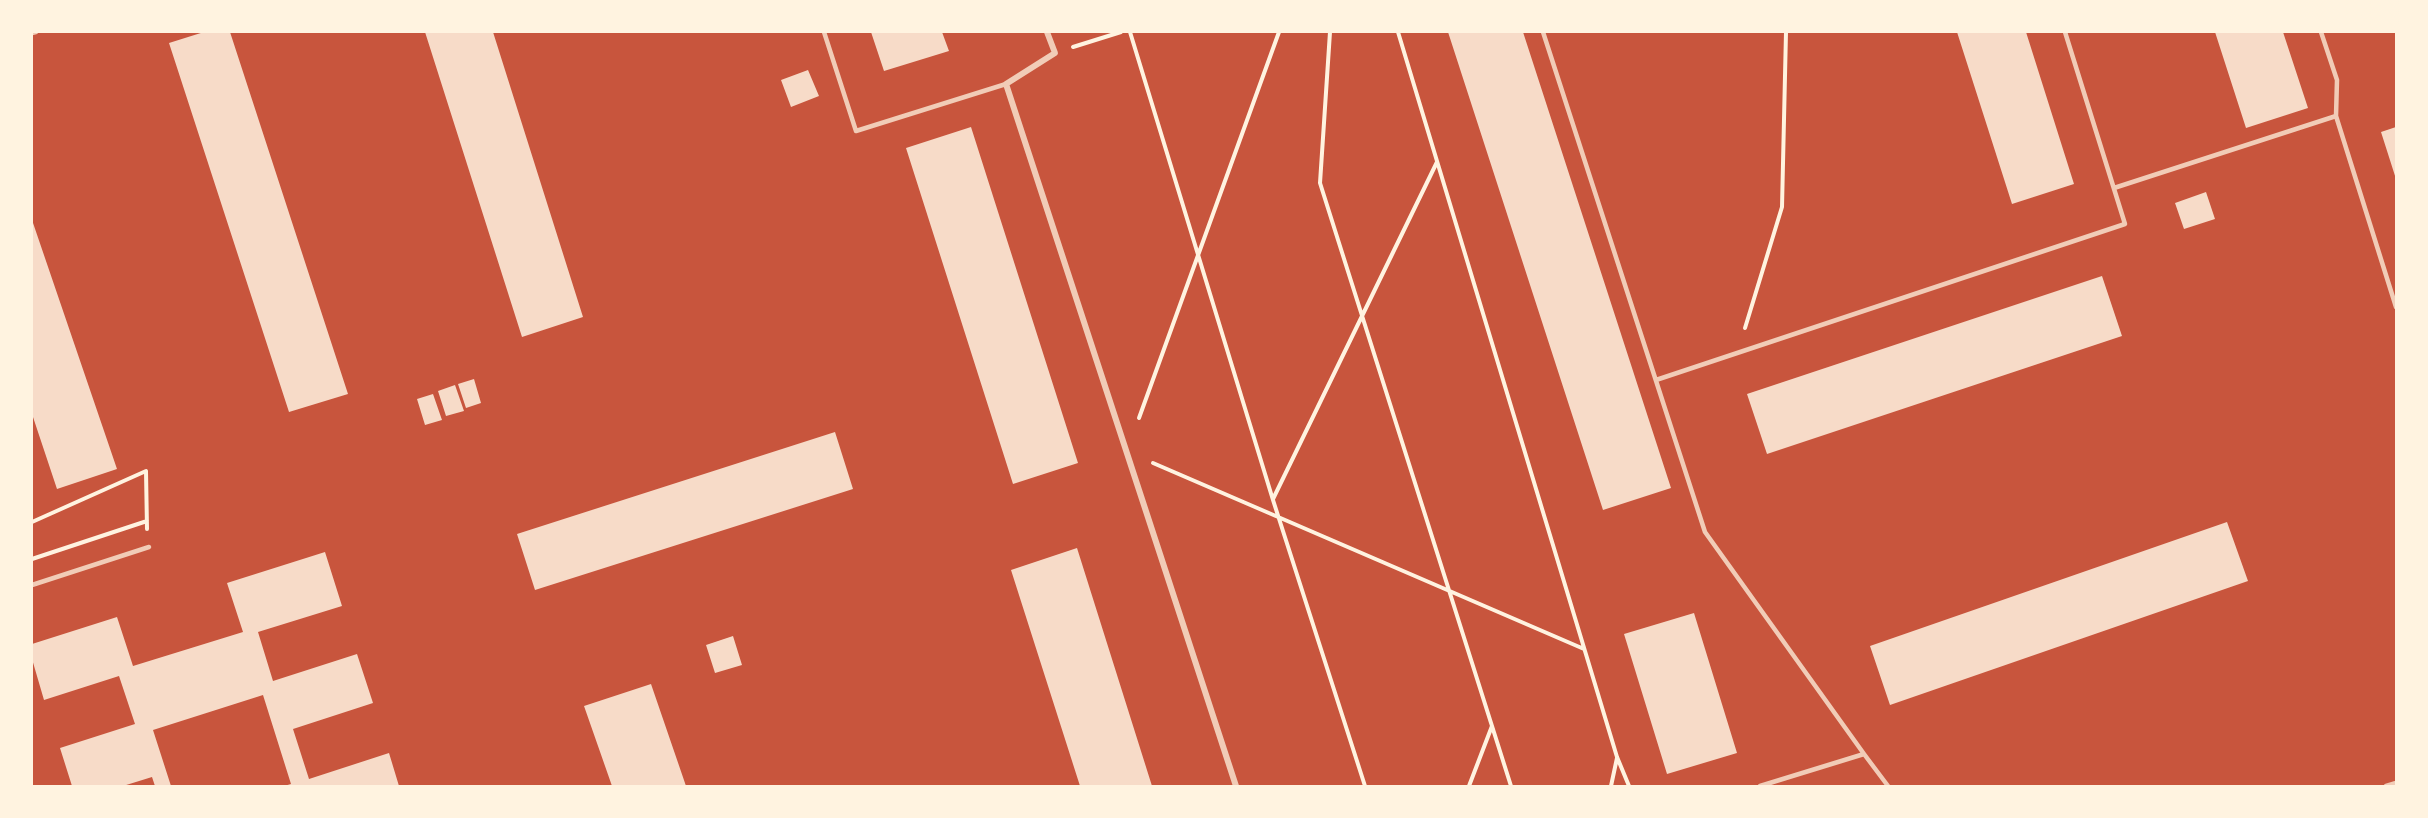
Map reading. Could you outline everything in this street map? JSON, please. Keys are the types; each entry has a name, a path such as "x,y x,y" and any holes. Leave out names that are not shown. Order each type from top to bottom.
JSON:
{"street":[{"path":"1047,32 1054,53 1005,84 1236,786"}],"lane":[{"path":"824,32 856,131 1005,84"},
{"path":"1543,32 1705,532 1888,786"},
{"path":"1656,380 2125,224 2065,32"},
{"path":"2321,32 2337,80 2336,116 2397,307"},
{"path":"2114,188 2336,116"},
{"path":"32,585 149,547"},
{"path":"1760,786 1864,754"},
{"path":"2386,786 2397,783"}],"path":[{"path":"1054,53 1121,32"},
{"path":"1130,32 1273,500 1365,786"},
{"path":"1279,32 1127,452 1584,649"},
{"path":"1330,32 1320,183 1511,786"},
{"path":"1398,32 1617,757 1629,786"},
{"path":"1737,353 1782,207 1786,32"},
{"path":"1273,500 1437,162"},
{"path":"32,522 146,471 149,547"},
{"path":"32,559 147,521"},
{"path":"1469,786 1492,725"},
{"path":"1611,786 1617,757"}],"building":[{"path":"204,32 230,32 348,394 289,412 169,43"},
{"path":"425,32 493,32 583,317 522,337"},
{"path":"871,32 942,32 949,51 884,71"},
{"path":"1448,32 1523,32 1671,488 1603,510"},
{"path":"1957,32 2026,32 2074,184 2012,204"},
{"path":"2215,32 2283,32 2308,108 2246,128"},
{"path":"808,70 819,96 791,107 781,80"},
{"path":"971,127 1078,463 1013,484 906,148"},
{"path":"2396,127 2396,179 2381,132"},
{"path":"2206,192 2215,219 2184,229 2175,203"},
{"path":"32,220 117,469 57,489 32,414"},
{"path":"2102,276 2122,336 1767,454 1747,394"},
{"path":"474,379 481,403 466,408 458,384"},
{"path":"455,385 464,411 446,416 438,391"},
{"path":"433,394 442,420 425,425 417,399"},
{"path":"835,432 853,489 535,590 517,534"},
{"path":"2227,522 2248,581 1890,705 1870,646"},
{"path":"1077,548 1152,786 1080,786 1011,570"},
{"path":"325,552 342,606 258,632 273,681 357,654 373,703 293,729 309,779 389,753 399,786 284,786 291,784 263,695 153,730 171,786 155,786 152,777 123,786 72,786 60,748 135,724 119,676 44,700 32,659 32,644 117,617 133,666 243,632 227,583"},
{"path":"1694,613 1737,753 1667,774 1624,634"},
{"path":"733,636 742,665 715,673 706,645"},
{"path":"651,684 686,786 612,786 584,706"}]}
